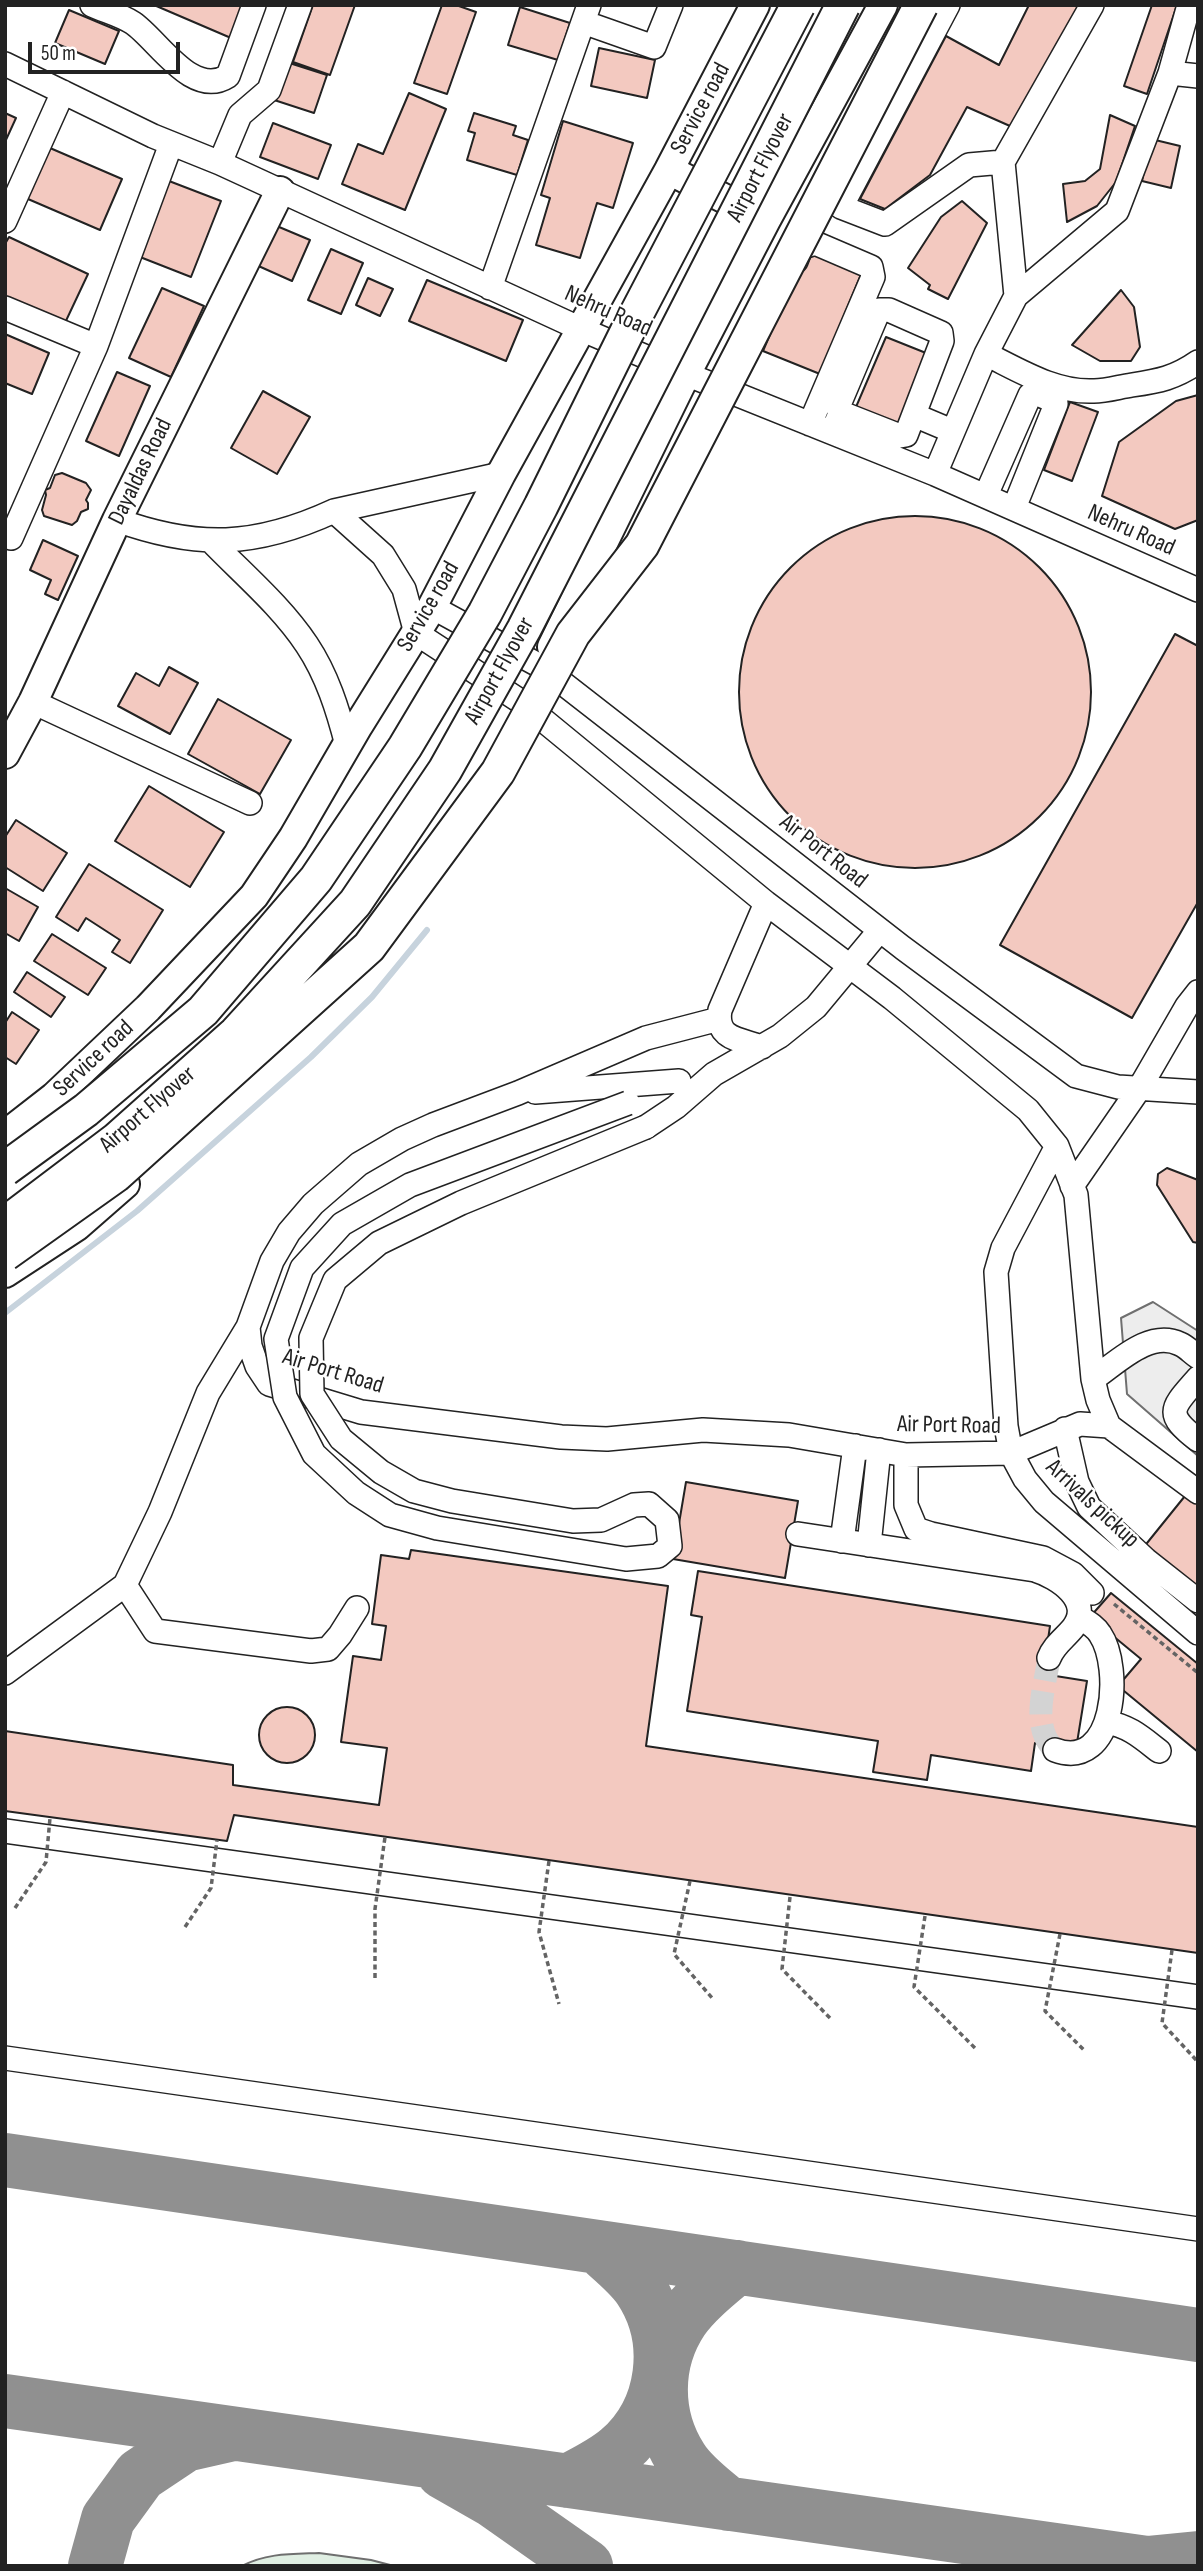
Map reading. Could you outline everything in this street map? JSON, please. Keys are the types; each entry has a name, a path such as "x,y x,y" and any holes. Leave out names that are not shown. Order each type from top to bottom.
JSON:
{"highway":[{"name":"Airport Flyover","path":"5,1169 86,1110 203,1011 316,878 405,747 485,613 627,332 798,5"},
{"name":"Airport Flyover","path":"5,1224 116,1140 236,1032 355,903 445,770 524,629 843,5"},
{"path":"5,1254 116,1175 369,947 482,794 498,772 573,635 642,545 921,5"}],"main road":[{"name":"Service road","path":"5,1135 54,1097 148,1008 254,896 293,838 432,607 755,5"},
{"path":"5,1273 77,1226 233,1090 389,905 470,795 520,701 542,667 686,374 883,5"},
{"path":"668,170 766,220"},
{"name":"Dayaldas Road","path":"5,754 33,702 117,520 279,191"}],"street":[{"path":"92,5 131,22 184,71 201,80 217,80 228,76 262,5"},
{"path":"240,115 234,79 254,5"},
{"path":"220,163 240,115 269,90 300,5"},
{"path":"490,288 586,14 654,47 671,5"},
{"path":"948,5 841,207 885,224 969,165 1003,162"},
{"path":"1016,296 1003,162 1091,5"},
{"path":"935,474 986,354 1016,296 1117,211 1170,72 1189,5"},
{"name":"Nehru Road","path":"5,64 171,144 220,163 583,330 810,424 836,422 935,474 1197,590"},
{"path":"1170,72 1198,76"},
{"path":"5,221 63,92"},
{"path":"11,538 96,346 171,144"},
{"path":"739,395 801,248 815,243 871,267 873,276 810,424"},
{"path":"5,309 96,346"},
{"path":"885,309 943,335 907,433 903,436 836,422 838,407 878,313 885,309"},
{"path":"986,354 1055,386 1094,391 1158,381 1179,375 1198,362"},
{"path":"986,495 1030,395 1035,393 1054,401 1056,404 1014,508"},
{"path":"914,415 952,431"},
{"path":"117,520 155,534 212,542 265,536 334,511 501,474"},
{"path":"334,511 383,555 404,589 416,633 520,701 766,903 892,998 1028,1110 1057,1146 1076,1195 1093,1380 1109,1426 1198,1492"},
{"path":"212,542 266,595 308,646 327,683 347,745"},
{"name":"Air Port Road","path":"432,607 542,667 880,930 1076,1076 1118,1087 1198,1091"},
{"path":"33,702 250,803"},
{"path":"762,1046 723,1032 719,1019 720,1010 766,903"},
{"path":"679,1081 628,1103 410,1185 342,1224 302,1268 276,1339 285,1397 314,1454 356,1493 390,1515 437,1528 626,1559 658,1556 670,1546 667,1520 649,1504 634,1505 601,1520 573,1521 414,1492 381,1472 341,1439 312,1394 311,1338 335,1280 379,1243 461,1203 646,1127 676,1107 713,1074 780,1035 816,1007 880,930"},
{"path":"1072,1186 1139,1089 1187,1006 1198,992"},
{"path":"5,1673 125,1585 160,1512 208,1393 248,1327 272,1261 289,1232 313,1204 359,1164 402,1139 646,1038 719,1019"},
{"path":"518,1093 679,1081 713,1074"},
{"name":"Arrivals pickup","path":"1057,1146 1003,1248 996,1272 1006,1426 1011,1453 1025,1479 1044,1502 1198,1633"},
{"name":"Air Port Road","path":"248,1327 250,1346 257,1366 269,1384 361,1412 561,1437 607,1438 703,1430 789,1435 906,1455 1011,1453 1065,1429"},
{"path":"1093,1380 1141,1346 1157,1341 1181,1344 1198,1357"},
{"path":"1198,1378 1179,1400 1175,1417 1177,1424 1198,1440"},
{"name":"Arrivals pickup","path":"1109,1426 1080,1424 1065,1429 1077,1482 1089,1507 1146,1560 1198,1601"},
{"path":"842,1541 855,1446"},
{"path":"869,1545 879,1450"},
{"path":"906,1455 906,1504 916,1529 1043,1558 1073,1574 1092,1593"},
{"path":"798,1534 1045,1573 1065,1584 1078,1606 1079,1617 1073,1628 1057,1643 1049,1658"},
{"path":"125,1585 155,1631 311,1651 328,1649 357,1608"},
{"path":"1055,1749 1073,1754 1094,1744 1106,1722 1113,1689 1105,1645 1093,1625 1079,1617"},
{"path":"1106,1722 1133,1730 1159,1751"},
{"path":"5,1831 1198,1997"},
{"path":"5,2058 1198,2229"}],"path":[{"path":"1114,1604 1198,1673"},
{"path":"15,1908 46,1861 50,1818"},
{"path":"375,1979 375,1909 385,1837"},
{"path":"185,1927 211,1888 216,1840"},
{"path":"550,1861 538,1932 559,2004"},
{"path":"690,1881 674,1954 713,1999"},
{"path":"790,1897 782,1969 830,2018"},
{"path":"925,1916 914,1987 976,2049"},
{"path":"1060,1934 1045,2011 1085,2051"},
{"path":"1172,1950 1162,2023 1198,2062"}],"green space":[{"path":"319,2553 394,2566 242,2566 270,2556"}],"shaded area":[{"path":"1153,1302 1198,1331 1198,1456 1127,1394 1121,1318"}],"building":[{"path":"154,5 251,5 238,41"},
{"path":"313,5 355,5 330,75 293,62"},
{"path":"442,5 456,5 476,12 447,94 414,83"},
{"path":"1029,5 1079,5 1019,130 967,107 930,175 885,209 860,199 946,36 999,65"},
{"path":"1152,5 1177,5 1147,94 1124,86"},
{"path":"520,7 570,23 558,60 508,45"},
{"path":"69,10 119,31 105,64 55,43"},
{"path":"599,48 655,60 647,98 591,86"},
{"path":"280,60 327,75 314,113 268,98"},
{"path":"409,93 446,109 405,210 342,184 358,144 383,154"},
{"path":"5,113 16,118 5,142"},
{"path":"474,113 516,126 513,135 528,140 517,175 467,160 475,133 468,131"},
{"path":"1110,115 1135,126 1116,182 1097,206 1067,222 1063,184 1085,181 1100,169"},
{"path":"563,121 633,143 613,208 597,203 580,258 536,245 550,198 541,195"},
{"path":"273,123 331,145 318,179 260,157"},
{"path":"1151,139 1180,146 1171,188 1142,181"},
{"path":"43,145 122,179 100,230 21,196"},
{"path":"169,181 221,201 191,277 140,257"},
{"path":"962,201 987,223 948,299 928,289 930,285 908,268 941,217"},
{"path":"272,224 310,240 292,281 254,264"},
{"path":"9,237 88,274 64,325 5,298 5,244"},
{"path":"331,249 363,263 341,314 308,300"},
{"path":"806,249 862,272 820,374 763,351"},
{"path":"368,278 393,289 380,316 356,305"},
{"path":"427,280 523,320 506,361 409,321"},
{"path":"162,288 204,306 171,377 129,358"},
{"path":"1121,290 1134,307 1140,347 1131,361 1100,361 1072,345"},
{"path":"5,334 49,353 32,394 5,383"},
{"path":"886,337 931,355 901,425 856,407"},
{"path":"117,372 150,386 119,456 86,441"},
{"path":"263,391 310,417 277,474 231,448"},
{"path":"1198,395 1198,520 1175,529 1102,496 1119,442 1176,401"},
{"path":"1070,402 1098,412 1072,481 1044,470"},
{"path":"62,473 86,483 91,490 86,500 88,509 81,512 72,525 44,516 42,510 45,490 50,488 55,475"},
{"path":"915,516 949,519 982,529 1013,546 1040,567 1061,594 1078,625 1088,658 1091,692 1088,726 1078,759 1061,790 1040,817 1013,838 982,855 949,865 915,868 881,865 848,855 817,838 790,817 769,790 752,759 742,726 739,692 742,658 752,625 769,594 790,567 817,546 848,529 881,519"},
{"path":"43,540 78,556 58,600 45,594 51,580 30,570"},
{"path":"1175,634 1198,646 1198,902 1132,1018 1000,945"},
{"path":"169,667 198,683 170,734 118,706 136,673 159,686"},
{"path":"218,699 291,740 260,794 188,754"},
{"path":"149,786 224,832 190,887 115,841"},
{"path":"16,820 67,853 43,891 5,867 5,837"},
{"path":"89,864 163,910 130,963 112,952 120,940 86,918 78,931 56,917"},
{"path":"5,888 38,907 19,941 5,933"},
{"path":"52,934 106,968 88,995 34,961"},
{"path":"27,972 65,997 51,1017 14,992"},
{"path":"12,1012 39,1030 16,1064 5,1057 5,1023"},
{"path":"1167,1168 1198,1180 1198,1243 1193,1242 1157,1185 1158,1174"},
{"path":"686,1482 798,1501 785,1578 673,1559"},
{"path":"1189,1491 1198,1498 1198,1592 1143,1548"},
{"path":"411,1550 668,1586 646,1746 1198,1827 1198,1953 234,1815 227,1841 5,1811 5,1731 233,1765 233,1785 379,1805 387,1748 341,1742 353,1656 381,1660 386,1626 372,1624 381,1555 409,1559"},
{"path":"698,1571 1050,1626 1043,1674 1087,1681 1076,1749 1035,1743 1031,1771 931,1755 927,1780 873,1772 878,1741 687,1711 702,1617 691,1615"},
{"path":"1111,1593 1198,1664 1198,1752 1118,1686 1141,1659 1090,1617"},
{"path":"287,1707 298,1709 307,1715 313,1724 313,1746 307,1755 298,1761 287,1763 276,1761 267,1755 261,1746 259,1735 261,1724 267,1715 276,1709"}],"waterway":[{"path":"5,1313 137,1211 311,1057 372,997 427,930"}],"taxiway":[{"path":"5,2160 1198,2335"},
{"path":"568,2481 607,2459 635,2434 655,2395 660,2374 658,2330 651,2309 636,2283 598,2247"},
{"path":"728,2504 696,2477 681,2458 666,2425 661,2389 666,2353 682,2320 737,2267"},
{"path":"5,2401 1147,2563 1198,2558"},
{"path":"95,2566 108,2519 140,2475 185,2445 229,2435"},
{"path":"443,2472 492,2500 586,2566"}],"tunnel":[{"path":"1049,1658 1041,1718 1047,1741 1055,1750"}]}
